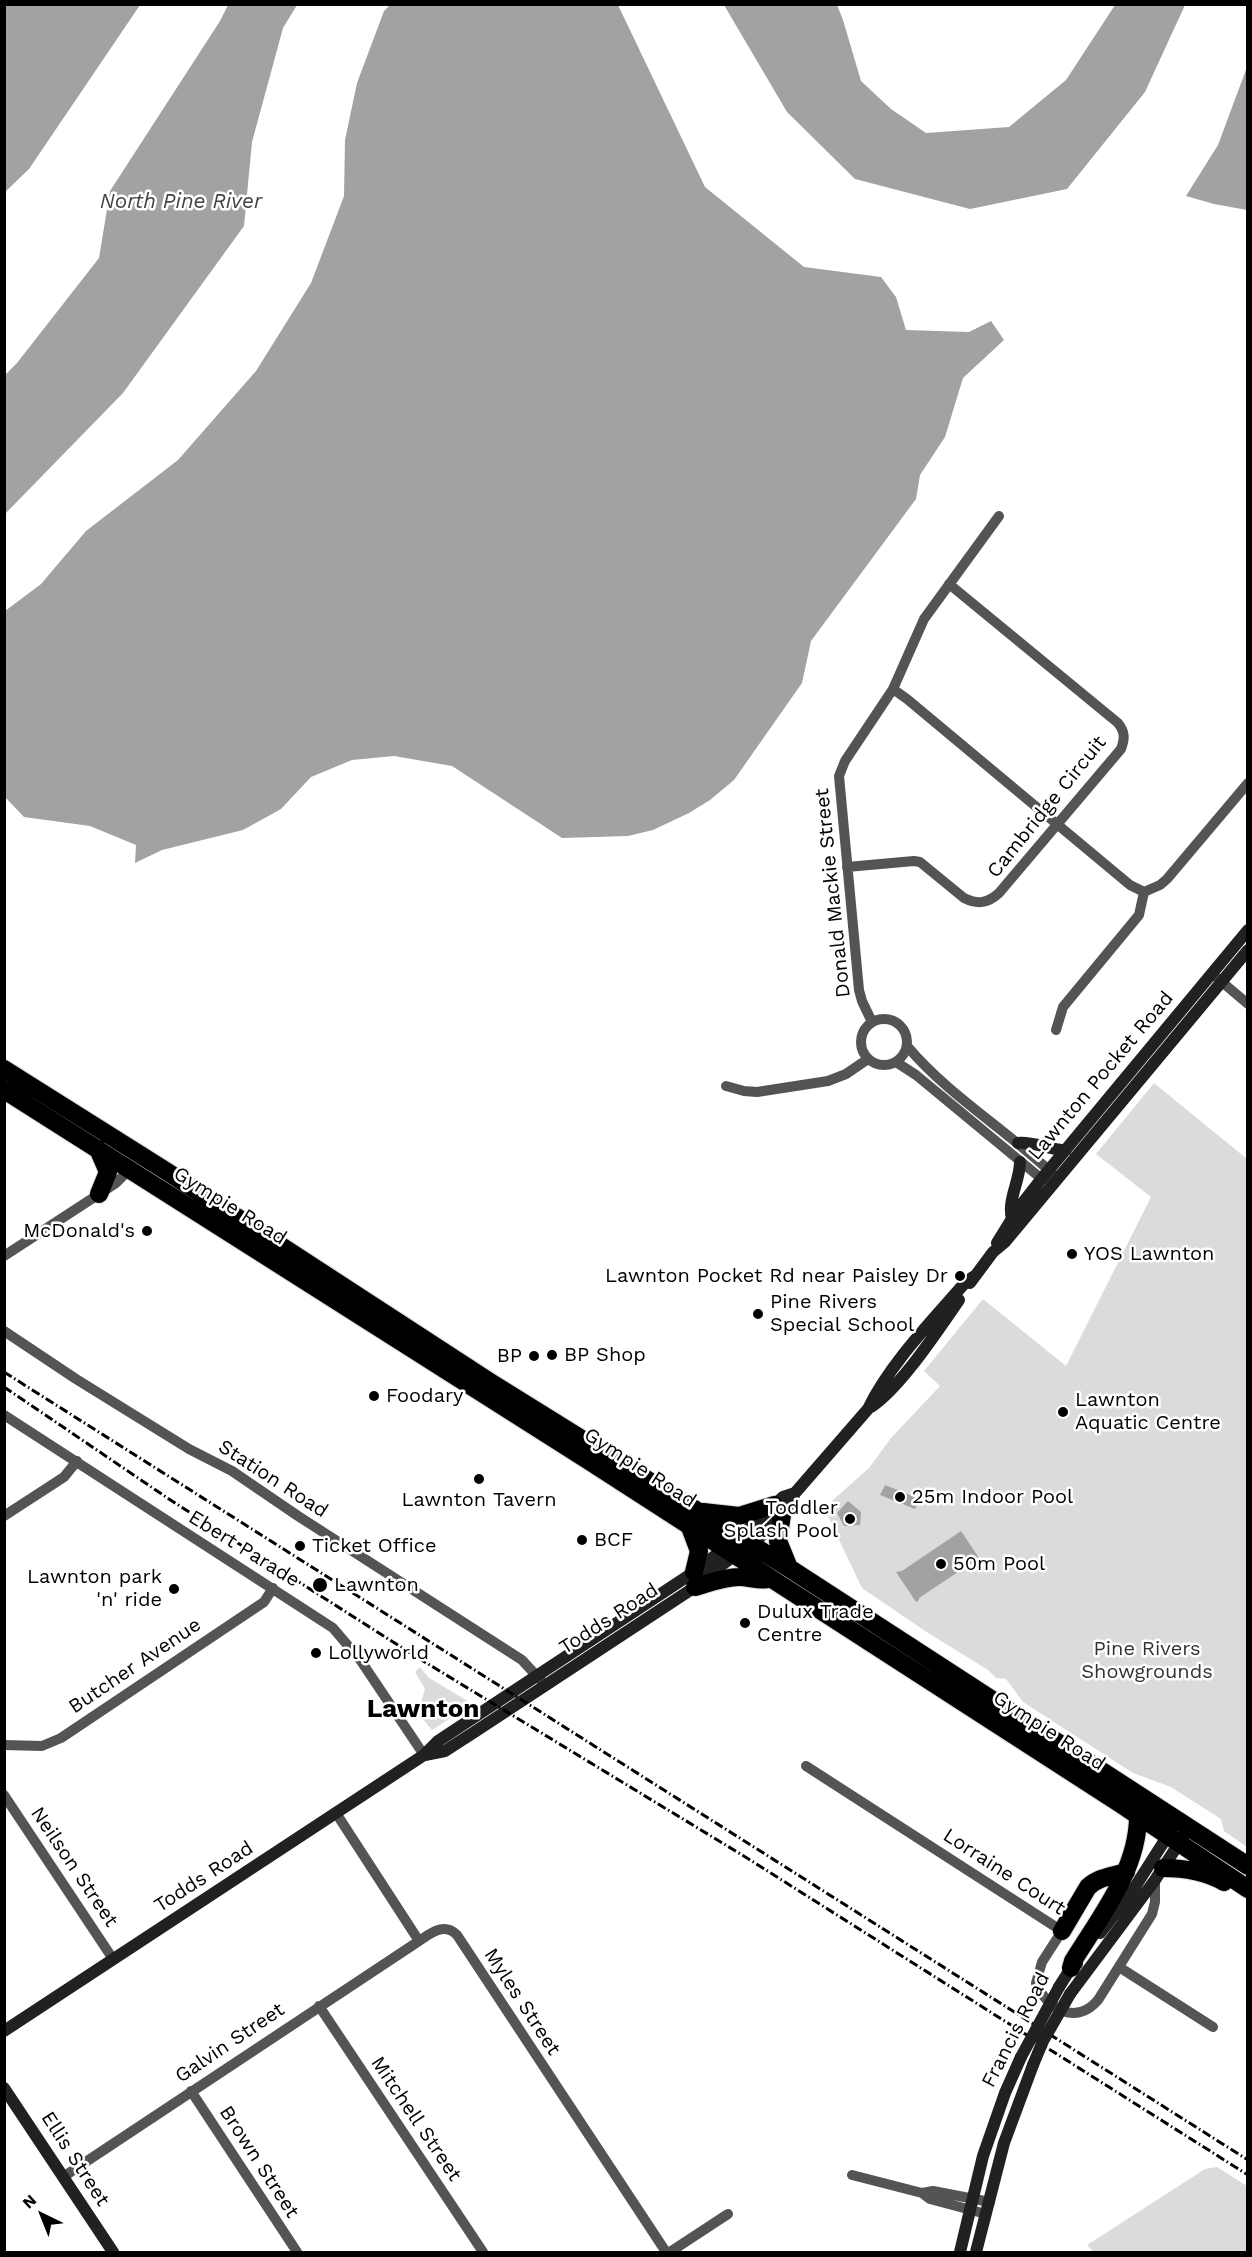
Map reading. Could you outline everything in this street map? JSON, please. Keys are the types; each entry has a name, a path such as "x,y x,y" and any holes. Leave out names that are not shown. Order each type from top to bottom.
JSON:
{"highway":[{"name":"Gympie Road","path":"4,1069 134,1161 694,1519 744,1540 789,1568 1178,1832 1247,1889"},
{"name":"Gympie Road","path":"4,1090 98,1148 134,1161"},
{"path":"98,1148 108,1172 99,1194"},
{"path":"771,1579 759,1581 740,1577 694,1579 699,1551 694,1519 739,1516 778,1510 778,1541 789,1568"},
{"name":"Gympie Road","path":"694,1519 729,1552 1138,1816 1178,1832 1248,1866"},
{"path":"1071,1968 1126,1872 1138,1833 1138,1816"},
{"path":"1159,1874 1184,1869 1214,1876 1235,1890 1247,1889"},
{"path":"1062,1931 1093,1882 1099,1878 1126,1872"}],"main road":[{"name":"Lawnton Pocket Road","path":"744,1540 778,1510 791,1505 795,1493 868,1409 880,1400 919,1355 993,1252 1012,1219 1051,1177 1217,978 1248,930"},
{"name":"Lawnton Pocket Road","path":"993,1252 1005,1242 1051,1177 1066,1150 1217,978 1248,950"},
{"path":"1018,1143 1026,1142 1047,1149 1066,1150"},
{"path":"1012,1219 1009,1208 1020,1174 1020,1162"},
{"name":"Todds Road","path":"6,2025 113,1959 424,1755 445,1751 541,1680 694,1579 744,1540"},
{"name":"Francis Road","path":"976,2253 1004,2143 1043,2041 1090,1964 1159,1874 1178,1832"},
{"name":"Francis Road","path":"960,2253 970,2204 992,2126 1021,2057 1071,1968 1077,1964 1178,1832"},
{"name":"Ellis Street","path":"4,2088 113,2253"}],"street":[{"name":"Donald Mackie Street","path":"872,1022 859,990 839,776 845,761 893,689 924,619 999,516"},
{"name":"Cambridge Circuit","path":"847,867 920,862 964,898 972,902 987,902 999,893 1121,749 1124,735 1118,723 949,584"},
{"path":"893,689 1130,885 1144,892"},
{"path":"1144,892 1167,879 1248,783"},
{"path":"1056,1030 1063,1007 1139,915 1144,892"},
{"path":"1217,978 1248,1004"},
{"path":"886,1019 900,1025 907,1038 907,1046 896,1062 885,1065 868,1059 862,1048 862,1037 872,1022 886,1019"},
{"path":"907,1046 935,1076 1018,1143 1051,1177"},
{"path":"726,1086 757,1092 828,1081 846,1074 868,1059"},
{"path":"896,1062 916,1075 1037,1175 1051,1177"},
{"path":"4,1256 124,1177 134,1161"},
{"name":"Station Road","path":"4,1331 76,1379 180,1443 240,1475 304,1520 522,1660 541,1680"},
{"name":"Ebert Parade","path":"4,1415 325,1622 339,1634 361,1661 424,1755"},
{"path":"4,1516 64,1477 76,1461"},
{"name":"Butcher Avenue","path":"4,1745 37,1746 61,1738 263,1603 273,1588"},
{"name":"Lorraine Court","path":"806,1766 1062,1931 1042,1962 1036,1983 1039,1990 1052,2004 1068,2014 1081,2013 1093,2006 1119,1967 1152,1914 1159,1874"},
{"name":"Neilson Street","path":"4,1795 113,1959"},
{"path":"336,1813 419,1941"},
{"name":"Myles Street","path":"419,1941 433,1931 444,1928 457,1935 668,2253"},
{"name":"Galvin Street","path":"63,2177 419,1941"},
{"path":"1119,1967 1213,2027"},
{"name":"Mitchell Street","path":"319,2006 483,2253"},
{"name":"Brown Street","path":"191,2091 297,2253"},
{"path":"852,2175 922,2193 930,2199 988,2208"},
{"path":"668,2253 728,2214"}],"green space":[{"name":"Pine Rivers Showgrounds","path":"1154,1083 1247,1159 1247,1847 1224,1831 1221,1819 1171,1787 1133,1773 1023,1702 1006,1679 996,1678 988,1670 862,1588 824,1508 869,1468 891,1438 940,1386 924,1371 983,1299 1066,1366 1151,1197 1096,1154"},
{"path":"420,1667 429,1678 466,1700 469,1706 432,1730 418,1713 425,1689 415,1672"},
{"path":"1217,2167 1247,2186 1247,2252 1094,2252 1087,2245 1205,2169"}],"water":[{"path":"5,4 140,5 29,169 5,192"},
{"path":"391,4 618,5 705,187 804,267 881,277 896,297 906,330 969,332 991,321 1004,340 963,378 945,437 920,475 916,499 811,641 802,683 734,780 710,800 689,813 653,830 628,836 562,838 452,766 394,756 352,760 311,777 281,809 243,830 162,850 135,863 136,845 90,826 24,817 5,797 5,611 41,584 86,531 178,460 256,371 311,283 344,196 345,140 357,83 384,11"},
{"name":"North Pine River","path":"228,5 297,5 283,28 252,142 244,226 123,393 5,514 5,375 17,363 99,258 110,191 220,21"},
{"path":"724,5 837,5 861,81 891,109 926,133 1009,127 1066,80 1115,5 1185,5 1145,92 1067,189 970,209 855,179 787,112"},
{"path":"1247,67 1248,210 1186,196 1218,145"},
{"name":"25m Indoor Pool","path":"885,1485 920,1499 915,1509 880,1495"},
{"name":"Toddler Splash Pool","path":"848,1501 861,1512 860,1525 844,1526 837,1513"},
{"name":"50m Pool","path":"961,1531 979,1558 916,1602 896,1572 902,1571"}],"railway":[{"path":"4,1372 1248,2160"},
{"path":"4,1387 172,1501 415,1656 747,1858 1248,2175"}],"place":[{"name":"McDonald's","path":"147,1231"},
{"name":"YOS Lawnton","path":"1072,1254"},
{"name":"Lawnton Pocket Rd near Paisley Dr","path":"960,1276"},
{"name":"Pine Rivers Special School","path":"758,1314"},
{"name":"BP Shop","path":"552,1355"},
{"name":"BP","path":"534,1356"},
{"name":"Foodary","path":"374,1396"},
{"name":"Lawnton Aquatic Centre","path":"1063,1412"},
{"name":"Lawnton Tavern","path":"479,1479"},
{"name":"25m Indoor Pool","path":"900,1497"},
{"name":"Toddler Splash Pool","path":"850,1519"},
{"name":"BCF","path":"582,1540"},
{"name":"Ticket Office","path":"300,1546"},
{"name":"50m Pool","path":"941,1564"},
{"name":"Lawnton","path":"320,1585"},
{"name":"Lawnton park 'n' ride","path":"174,1589"},
{"name":"Dulux Trade Centre","path":"745,1623"},
{"name":"Lollyworld","path":"316,1653"}],"district":[{"name":"Lawnton","path":"423,1709"}]}
